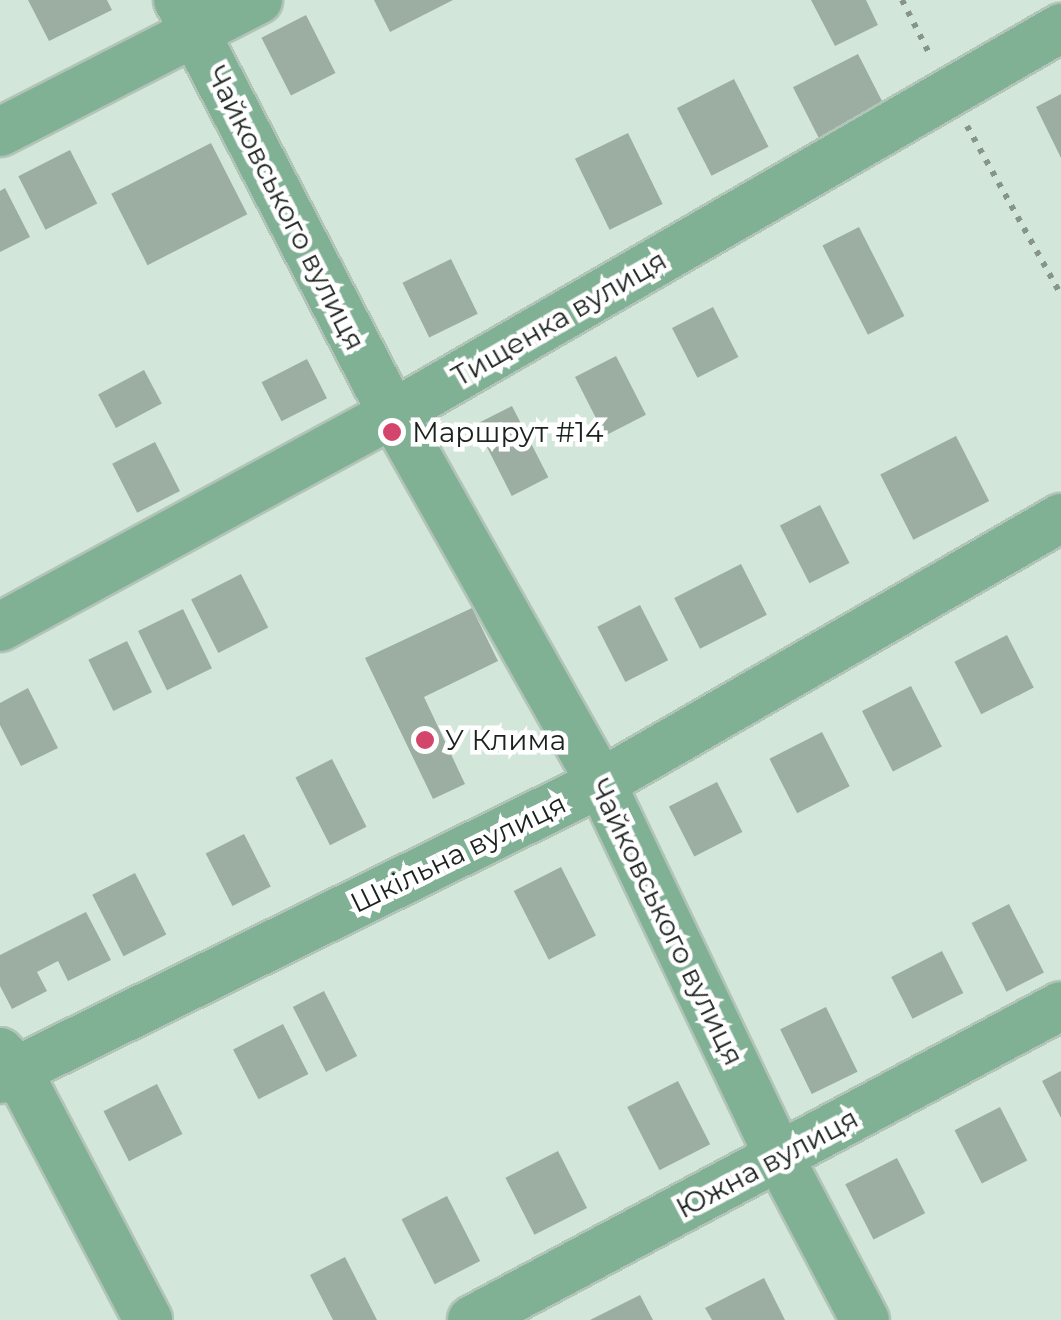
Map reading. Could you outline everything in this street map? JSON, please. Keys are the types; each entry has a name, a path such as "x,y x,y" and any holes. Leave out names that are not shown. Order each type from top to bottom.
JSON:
{"street":[{"path":"0,132 187,18 258,0"},
{"name":"Чайковського вулиця","path":"187,18 392,414 601,783 779,1156 865,1320"},
{"name":"Тищенка вулиця","path":"0,627 392,414 1061,28"},
{"name":"Шкільна вулиця","path":"6,1067 601,783 1061,518"},
{"name":"Южна вулиця","path":"472,1320 1061,1006"},
{"path":"6,1067 148,1320"}],"path":[{"path":"902,0 1061,295"}],"building":[{"path":"28,0 107,0 112,10 49,41"},
{"path":"374,0 453,0 390,32"},
{"path":"811,0 866,0 878,25 835,46"},
{"path":"306,15 336,73 291,96 261,38"},
{"path":"858,54 884,105 819,138 793,87"},
{"path":"734,79 769,147 711,176 677,108"},
{"path":"1061,94 1061,158 1036,107"},
{"path":"628,133 663,204 610,230 575,159"},
{"path":"211,143 247,214 148,265 111,194"},
{"path":"70,150 97,203 46,230 18,176"},
{"path":"5,188 30,237 0,252 0,191"},
{"path":"859,227 904,316 868,335 822,246"},
{"path":"451,259 478,314 429,337 402,283"},
{"path":"713,307 738,357 697,378 672,328"},
{"path":"616,356 646,415 605,436 575,377"},
{"path":"307,359 327,398 282,421 262,382"},
{"path":"144,370 162,404 116,428 98,394"},
{"path":"512,406 548,477 512,496 475,425"},
{"path":"956,436 989,501 913,540 880,475"},
{"path":"155,442 180,491 137,513 112,464"},
{"path":"820,505 850,563 809,583 780,525"},
{"path":"741,564 767,615 700,649 674,598"},
{"path":"241,574 268,627 218,653 191,599"},
{"path":"640,605 668,660 625,682 597,627"},
{"name":"У Клима","path":"472,608 498,661 424,697 465,784 433,799 365,658"},
{"path":"183,609 212,668 167,690 138,631"},
{"path":"1007,635 1034,688 981,714 954,662"},
{"path":"127,641 152,692 113,711 88,660"},
{"path":"911,686 942,747 893,772 862,711"},
{"path":"28,688 58,748 21,766 0,725 0,703"},
{"path":"822,732 850,786 797,813 769,759"},
{"path":"332,759 367,827 330,845 295,778"},
{"path":"717,782 742,832 694,856 669,807"},
{"path":"244,834 271,887 232,906 206,854"},
{"path":"561,867 596,936 549,960 514,891"},
{"path":"135,873 166,934 124,956 92,895"},
{"path":"1009,904 1044,973 1007,992 972,923"},
{"path":"86,912 111,960 68,981 58,961 37,972 47,991 12,1009 0,986 0,955"},
{"path":"942,951 963,993 913,1019 891,977"},
{"path":"324,991 357,1056 326,1072 293,1007"},
{"path":"826,1007 858,1072 812,1094 780,1029"},
{"path":"283,1024 308,1074 259,1099 233,1049"},
{"path":"1061,1071 1061,1118 1042,1081"},
{"path":"678,1081 710,1144 659,1170 627,1107"},
{"path":"157,1084 182,1134 129,1161 104,1111"},
{"path":"1000,1107 1027,1160 982,1184 955,1130"},
{"path":"558,1151 587,1208 534,1235 505,1178"},
{"path":"897,1158 925,1213 873,1240 845,1184"},
{"path":"447,1196 480,1261 435,1284 402,1219"},
{"path":"345,1257 377,1320 333,1320 310,1275"},
{"path":"764,1278 785,1320 712,1320 705,1308"},
{"path":"640,1295 653,1320 590,1320"}],"place":[{"name":"Маршрут #14","path":"392,432"},
{"name":"У Клима","path":"425,740"}]}
